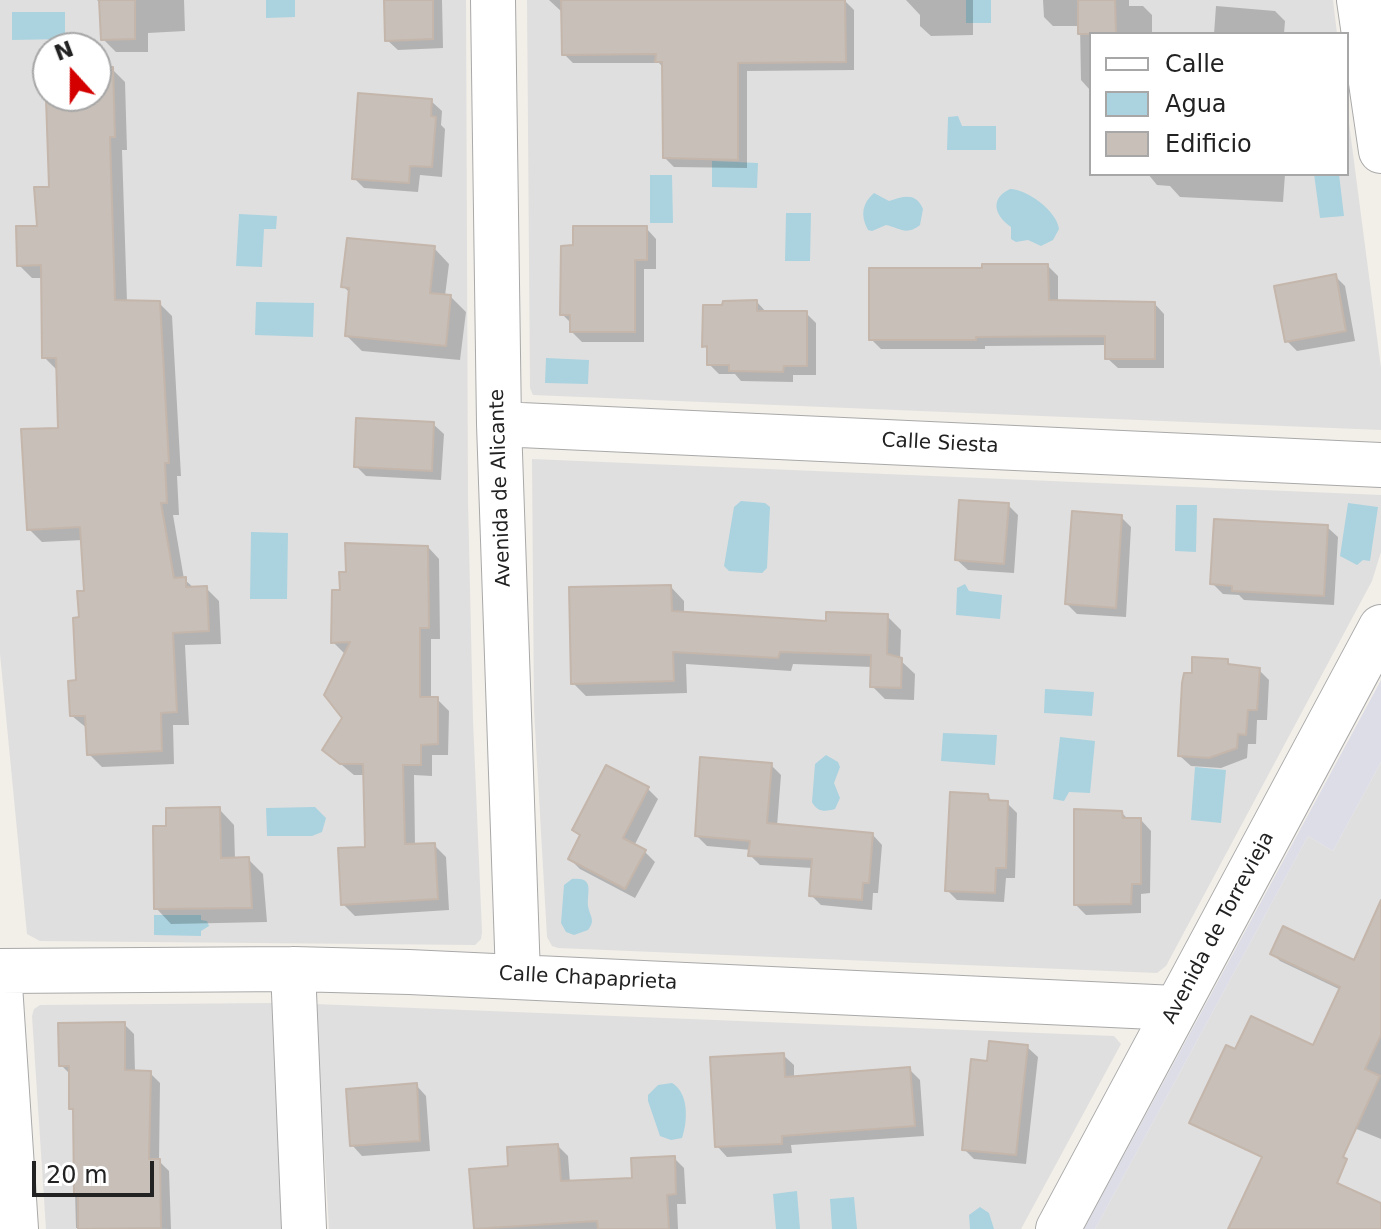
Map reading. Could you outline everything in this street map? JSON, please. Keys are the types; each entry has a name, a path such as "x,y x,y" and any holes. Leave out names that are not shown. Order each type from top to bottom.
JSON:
{"street":[{"name":"Avenida de Alicante","path":"493,0 499,424 518,976"},
{"path":"1359,0 1381,151"},
{"name":"Calle Siesta","path":"499,424 1381,465"},
{"name":"Avenida de Torrevieja","path":"1058,1229 1381,627"},
{"path":"293,969 304,1229"},
{"name":"Calle Chapaprieta","path":"0,971 293,969 518,976 1175,1008"},
{"path":"0,985 16,1229"}],"shaded area":[{"path":"0,0 466,0 468,501 481,939 475,945 40,941 27,934 0,654"},
{"path":"527,0 1333,0 1337,32 1089,32 1089,176 1349,176 1349,123 1381,368 1381,430 533,395 530,388"},
{"path":"532,459 1381,495 1381,552 1372,581 1166,966 1157,973 558,948 552,946 547,937 534,710"},
{"path":"1381,680 1381,762 1333,851 1308,836 1095,1229 1084,1229"},
{"path":"1381,762 1381,1229 1095,1229 1308,836 1333,851"},
{"path":"273,1003 283,1229 46,1229 34,1009 40,1005"},
{"path":"315,1004 1114,1036 1121,1044 1021,1229 329,1229"}],"water":[{"path":"266,0 295,0 295,17 266,18"},
{"path":"966,0 991,0 991,23 966,23"},
{"path":"12,12 65,12 65,32 32,32 32,40 12,40"},
{"path":"958,116 962,126 996,126 996,150 947,150 948,117"},
{"path":"712,161 758,163 757,188 712,187"},
{"path":"650,175 672,175 673,223 650,223"},
{"path":"1314,176 1339,176 1344,216 1320,218"},
{"path":"1010,189 1032,197 1053,215 1059,229 1053,240 1041,246 1028,240 1016,242 1011,239 1011,227 1001,218 997,208 999,198"},
{"path":"874,193 889,201 905,197 917,200 923,209 920,225 907,231 886,225 868,230 864,210"},
{"path":"786,213 811,213 810,261 785,261"},
{"path":"239,214 277,216 276,229 264,229 262,267 236,266"},
{"path":"256,302 314,303 313,337 255,335"},
{"path":"546,358 589,360 588,384 545,383"},
{"path":"741,501 765,503 770,507 767,568 762,573 729,571 724,566 734,507"},
{"path":"1348,503 1378,507 1370,561 1363,560 1357,565 1340,556"},
{"path":"1176,505 1197,505 1196,552 1175,551"},
{"path":"251,532 288,533 287,599 250,599"},
{"path":"965,584 969,591 1002,595 1000,619 956,615 957,588"},
{"path":"1045,689 1094,692 1092,716 1044,713"},
{"path":"943,733 997,735 995,765 941,761"},
{"path":"1060,737 1095,741 1090,793 1069,792 1064,801 1053,799"},
{"path":"826,755 838,762 840,767 834,783 840,798 835,809 825,811 816,808 812,802 815,764"},
{"path":"1195,767 1226,770 1221,823 1191,820"},
{"path":"315,807 326,818 322,832 312,836 267,836 266,808"},
{"path":"572,879 587,883 592,921 588,930 574,935 566,932 561,923 564,885"},
{"path":"154,915 201,915 201,920 207,921 209,926 201,931 201,936 154,935"},
{"path":"672,1083 682,1093 686,1116 682,1138 671,1140 660,1136 648,1095 658,1085"},
{"path":"797,1191 800,1229 776,1229 773,1194"},
{"path":"854,1197 857,1229 832,1229 830,1199"},
{"path":"980,1207 989,1213 994,1229 970,1229 969,1215"}],"building":[{"path":"99,0 135,0 135,39 112,40 112,32 101,32"},
{"path":"384,0 433,0 433,39 385,41"},
{"path":"561,0 845,0 846,62 738,63 738,160 663,158 662,62 655,62 656,54 562,55"},
{"path":"1078,0 1115,0 1116,32 1078,34"},
{"path":"113,67 115,137 110,137 115,300 160,301 169,463 165,463 167,503 161,503 174,578 186,577 186,587 207,586 209,631 173,633 177,712 161,713 162,751 87,755 85,716 70,716 68,681 76,680 73,618 79,617 77,591 84,591 80,527 27,530 21,429 58,428 56,358 42,358 41,265 17,266 16,226 37,226 34,187 49,187 46,112 112,112"},
{"path":"358,93 432,99 431,116 436,117 432,167 410,166 409,183 352,179"},
{"path":"573,226 647,226 647,260 635,260 635,332 570,332 570,315 560,315 561,246 573,245"},
{"path":"347,238 435,246 430,293 451,295 446,346 345,336 349,288 341,287"},
{"path":"982,264 1048,264 1049,300 1155,302 1155,359 1105,359 1105,336 869,340 869,268 982,268"},
{"path":"1336,274 1346,331 1285,342 1274,286"},
{"path":"757,300 757,311 807,311 807,366 784,366 783,372 729,371 729,365 707,365 707,346 702,347 703,305"},
{"path":"356,418 434,422 432,471 354,467"},
{"path":"959,500 1009,503 1004,564 955,560"},
{"path":"1072,511 1122,515 1116,608 1065,604"},
{"path":"1214,519 1328,525 1324,596 1232,591 1232,586 1210,584"},
{"path":"345,543 428,546 429,628 420,628 420,697 438,697 438,744 421,745 421,765 403,765 405,844 435,843 438,899 341,905 338,848 365,847 363,764 340,764 322,750 342,718 324,695 350,642 331,643 332,590 340,590 339,572 346,572"},
{"path":"671,585 672,611 826,621 826,612 888,614 887,654 902,658 901,688 870,687 871,655 780,652 778,658 673,652 674,681 571,684 569,587"},
{"path":"1192,657 1228,659 1228,664 1260,668 1257,710 1248,710 1246,735 1238,734 1237,748 1209,758 1178,756 1182,683 1184,673 1192,673"},
{"path":"700,757 772,763 767,823 873,833 869,883 863,883 862,900 809,896 812,859 748,856 750,841 695,836"},
{"path":"606,765 649,787 623,838 646,850 625,889 568,859 580,835 572,830"},
{"path":"950,792 988,794 989,800 1008,801 1006,868 996,868 995,893 945,891"},
{"path":"220,807 221,858 249,857 252,908 154,909 153,826 166,826 166,808"},
{"path":"1074,809 1122,811 1123,818 1141,818 1141,884 1132,884 1131,904 1074,905"},
{"path":"1381,900 1381,1035 1365,1069 1380,1076 1343,1157 1347,1159 1337,1183 1381,1203 1381,1229 1228,1229 1262,1157 1189,1123 1226,1045 1235,1049 1251,1016 1313,1045 1340,987 1270,954 1283,926 1354,960"},
{"path":"125,1022 125,1070 151,1071 149,1159 160,1159 161,1228 78,1229 69,1066 59,1066 58,1023"},
{"path":"989,1041 1028,1045 1016,1155 962,1150 971,1059 987,1061"},
{"path":"784,1053 785,1077 910,1067 915,1126 782,1136 782,1144 715,1147 710,1057"},
{"path":"417,1083 420,1141 350,1146 346,1089"},
{"path":"558,1144 561,1181 632,1178 631,1158 675,1156 676,1194 667,1195 669,1229 598,1229 597,1221 474,1229 469,1169 508,1166 507,1147"}]}
